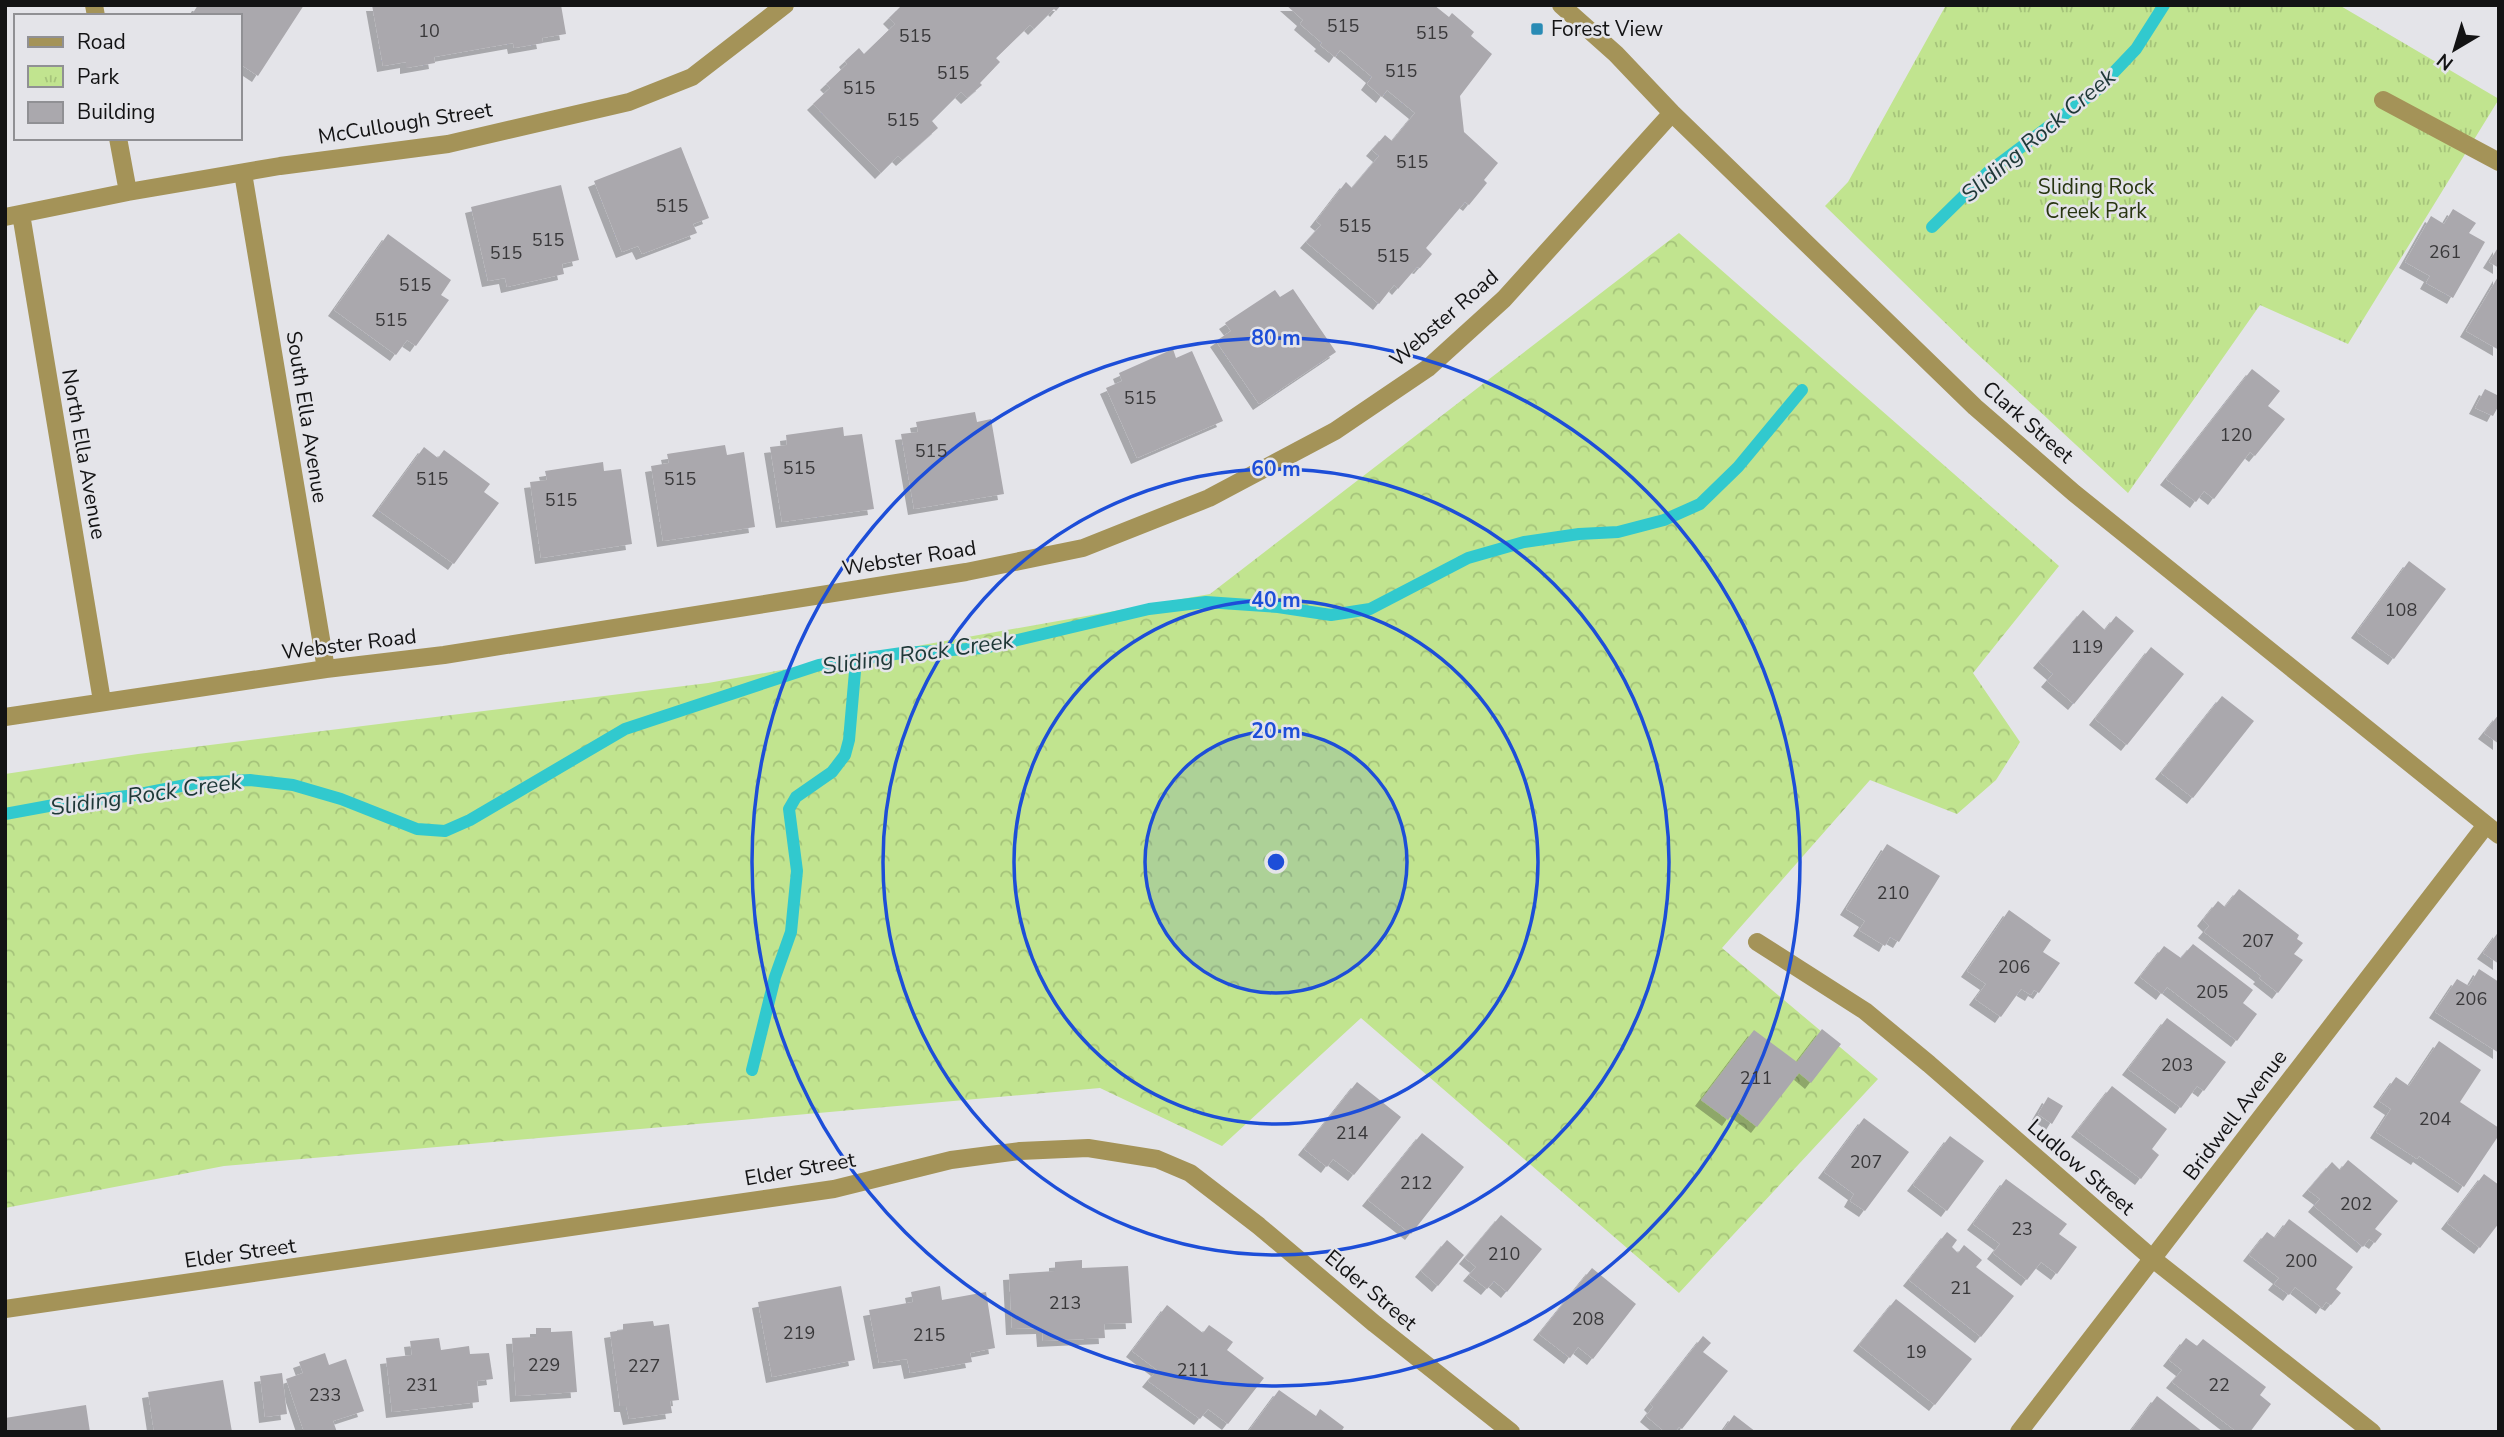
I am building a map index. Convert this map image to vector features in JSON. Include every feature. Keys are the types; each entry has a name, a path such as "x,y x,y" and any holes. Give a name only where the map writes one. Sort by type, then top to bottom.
{"street":[{"name":"McCullough Street","path":"13,215 243,173 448,144 629,102 692,77 785,5"},
{"name":"Clark Street","path":"1561,5 1616,54 1672,113 1975,407 2074,493 2492,830"},
{"path":"2383,100 2499,162"},
{"name":"Webster Road","path":"5,717 326,669 444,655 966,572 1083,548 1209,498 1335,431 1427,368 1504,299 1672,113"},
{"path":"118,140 128,192"},
{"name":"South Ella Avenue","path":"243,173 326,669"},
{"name":"North Ella Avenue","path":"13,215 102,701"},
{"name":"Bridwell Avenue","path":"2019,1432 2492,830"},
{"name":"Ludlow Street","path":"1757,942 1865,1011 2153,1259 2372,1432"},
{"name":"Elder Street","path":"5,1309 834,1189 951,1160 1020,1151 1088,1148 1157,1159 1190,1173 1511,1432"}],"green space":[{"name":"Sliding Rock Creek Park","path":"1946,5 2339,5 2499,99 2348,344 2260,305 2128,493 1971,348 1825,206 1848,182"},
{"path":"1679,233 2059,566 1973,673 2020,742 1996,780 1957,814 1870,780 1722,948 1878,1079 1679,1293 1361,1018 1222,1146 1100,1088 224,1166 5,1208 5,774 138,754 708,683 1210,594"}],"building":[{"path":"198,5 304,5 258,76 242,65 242,14 192,14"},
{"path":"372,5 561,5 566,34 542,38 543,43 514,48 513,43 434,57 435,63 406,68 406,62 383,66"},
{"path":"902,5 1061,5 1034,29 1030,25 996,58 1000,62 980,83 982,85 967,98 961,92 932,121 938,128 902,160 898,156 881,173 813,104 830,88 826,84 847,64 845,61 859,48 864,54 895,24 889,18"},
{"path":"1286,5 1434,5 1449,17 1452,13 1474,32 1471,36 1492,54 1460,96 1464,132 1498,163 1484,180 1487,183 1469,205 1465,202 1426,248 1432,254 1398,289 1394,285 1379,304 1306,242 1321,225 1316,221 1346,182 1352,188 1379,156 1372,150 1385,135 1392,141 1415,113 1387,90 1382,97 1367,84 1372,77 1340,50 1335,57 1320,45 1322,43 1300,24 1303,20"},
{"path":"681,147 709,218 693,224 697,233 642,254 638,246 622,252 594,181"},
{"path":"561,185 579,260 562,264 564,274 507,287 505,278 488,281 471,207"},
{"path":"2453,209 2476,223 2469,233 2485,242 2453,298 2426,283 2430,276 2405,262 2431,216 2444,224"},
{"path":"388,234 451,280 441,295 449,300 416,346 407,340 396,355 334,310"},
{"path":"2499,246 2499,268 2489,262"},
{"path":"2499,275 2499,350 2466,331"},
{"path":"1293,289 1336,352 1259,404 1216,341 1231,331 1225,323 1275,290 1280,297"},
{"path":"1173,349 1176,358 1192,351 1223,421 1137,458 1106,388 1122,381 1119,373"},
{"path":"2252,369 2280,391 2268,406 2285,419 2255,456 2250,452 2214,499 2204,491 2196,502 2166,479"},
{"path":"2485,389 2499,396 2499,405 2493,416 2475,408"},
{"path":"975,412 977,422 991,419 1004,494 914,509 901,434 918,432 916,422"},
{"path":"843,427 844,436 862,434 874,509 782,522 770,447 787,445 786,435"},
{"path":"725,445 727,455 744,452 755,527 663,541 651,466 669,463 667,454"},
{"path":"424,447 438,458 444,450 490,484 484,492 499,503 454,564 378,510"},
{"path":"603,462 604,471 621,469 632,544 541,558 530,482 547,480 545,471"},
{"path":"2409,561 2446,589 2394,659 2357,632"},
{"path":"2083,610 2105,630 2116,616 2134,631 2074,704 2047,681 2053,674 2039,662"},
{"path":"2151,647 2184,674 2127,745 2095,719"},
{"path":"2222,696 2254,721 2193,798 2161,773"},
{"path":"2499,714 2499,744 2484,733"},
{"path":"1887,844 1940,876 1899,942 1890,937 1885,946 1859,930 1865,921 1846,909"},
{"path":"2239,889 2299,935 2297,939 2303,943 2294,954 2303,960 2278,993 2259,978 2261,976 2204,932 2209,926 2203,920 2218,901 2225,907"},
{"path":"2009,910 2051,940 2043,952 2060,963 2039,993 2034,990 2031,995 2021,989 2001,1017 1975,999 1986,984 1967,971"},
{"path":"2499,931 2499,964 2483,953"},
{"path":"2193,944 2253,990 2243,1003 2257,1014 2237,1041 2167,987 2162,994 2140,977 2164,946 2181,958"},
{"path":"2479,969 2499,982 2499,1053 2435,1012 2457,979 2469,986"},
{"path":"2167,1018 2226,1062 2204,1091 2197,1086 2181,1108 2128,1069"},
{"path":"1822,1029 1841,1044 1811,1083 1799,1073 1757,1127 1735,1110 1728,1120 1701,1100 1754,1030 1797,1062"},
{"path":"2439,1041 2481,1070 2460,1102 2499,1128 2499,1135 2464,1187 2419,1156 2417,1159 2376,1132 2391,1109 2379,1101 2396,1077 2409,1086"},
{"path":"1357,1082 1401,1117 1354,1175 1333,1159 1327,1167 1304,1149"},
{"path":"2112,1086 2167,1129 2152,1149 2159,1155 2141,1179 2077,1131"},
{"path":"2048,1097 2063,1106 2052,1124 2038,1114"},
{"path":"1864,1118 1909,1152 1865,1211 1850,1201 1854,1194 1824,1172"},
{"path":"1422,1133 1464,1167 1411,1234 1368,1200"},
{"path":"1950,1136 1984,1161 1947,1211 1913,1185"},
{"path":"2348,1160 2398,1201 2375,1229 2382,1234 2375,1243 2369,1239 2363,1247 2314,1206 2320,1199 2308,1190 2332,1162 2340,1170"},
{"path":"2484,1174 2499,1185 2499,1223 2480,1248 2447,1223"},
{"path":"2006,1179 2067,1224 2059,1234 2077,1247 2057,1274 2041,1262 2027,1280 1993,1253 2000,1244 1973,1224"},
{"path":"1501,1215 1542,1249 1507,1292 1494,1281 1487,1289 1469,1275 1476,1267 1465,1258"},
{"path":"2289,1219 2353,1267 2336,1289 2341,1293 2331,1305 2326,1302 2322,1308 2295,1287 2289,1295 2274,1284 2279,1278 2249,1255 2267,1232 2275,1238"},
{"path":"1947,1232 1957,1240 1952,1247 1958,1253 1964,1245 1982,1260 1976,1267 2014,1296 1981,1337 1909,1280"},
{"path":"1447,1240 1464,1255 1438,1286 1421,1271"},
{"path":"1082,1260 1082,1268 1128,1266 1132,1323 1104,1324 1105,1338 1043,1341 1042,1328 1012,1329 1009,1274 1055,1271 1055,1262"},
{"path":"1592,1268 1636,1304 1593,1359 1578,1347 1570,1358 1539,1334"},
{"path":"841,1286 855,1360 772,1377 758,1302"},
{"path":"940,1286 942,1300 986,1292 995,1348 970,1353 972,1362 910,1373 907,1359 879,1363 869,1310 913,1302 911,1292"},
{"path":"1896,1299 1972,1359 1935,1405 1859,1345"},
{"path":"1167,1305 1203,1333 1209,1325 1233,1342 1227,1350 1264,1378 1228,1424 1208,1409 1200,1419 1148,1381 1157,1370 1132,1351"},
{"path":"653,1321 654,1326 669,1324 679,1400 670,1401 672,1413 629,1419 626,1406 620,1406 610,1332 623,1330 623,1324"},
{"path":"536,1328 551,1328 551,1332 572,1331 577,1392 516,1396 512,1338 536,1337"},
{"path":"1703,1336 1711,1343 1703,1352 1728,1371 1682,1429 1679,1427 1675,1432 1665,1432 1646,1416 1653,1407 1650,1404"},
{"path":"439,1338 441,1350 469,1346 470,1354 489,1353 493,1379 477,1381 479,1402 392,1412 386,1358 412,1355 410,1341"},
{"path":"2186,1338 2197,1346 2203,1339 2266,1387 2260,1395 2271,1404 2250,1432 2237,1432 2172,1382 2182,1370 2169,1360"},
{"path":"325,1353 329,1365 346,1359 364,1411 333,1421 337,1432 304,1432 286,1379 303,1373 299,1362"},
{"path":"282,1373 287,1414 265,1417 260,1376"},
{"path":"223,1380 232,1432 154,1432 148,1392"},
{"path":"1279,1390 1316,1416 1320,1409 1344,1427 1341,1432 1248,1432"},
{"path":"2157,1396 2203,1432 2130,1432"},
{"path":"86,1405 90,1432 5,1432 5,1418"},
{"path":"1734,1415 1756,1432 1722,1432"}],"waterway":[{"name":"Sliding Rock Creek","path":"1932,227 1988,172 2097,90 2136,49 2164,5"},
{"name":"Sliding Rock Creek","path":"5,814 196,783 250,780 293,785 341,799 417,829 445,831 470,820 625,729 819,665 902,653 984,648 1149,609 1206,602 1278,607 1331,615 1370,609 1468,558 1524,542 1579,534 1618,532 1664,520 1700,504 1738,467 1802,390"},
{"path":"752,1070 775,977 791,932 797,871 789,809 796,797 832,772 845,755 849,740 856,660"}],"place":[{"name":"Forest View","path":"1537,29"}]}
